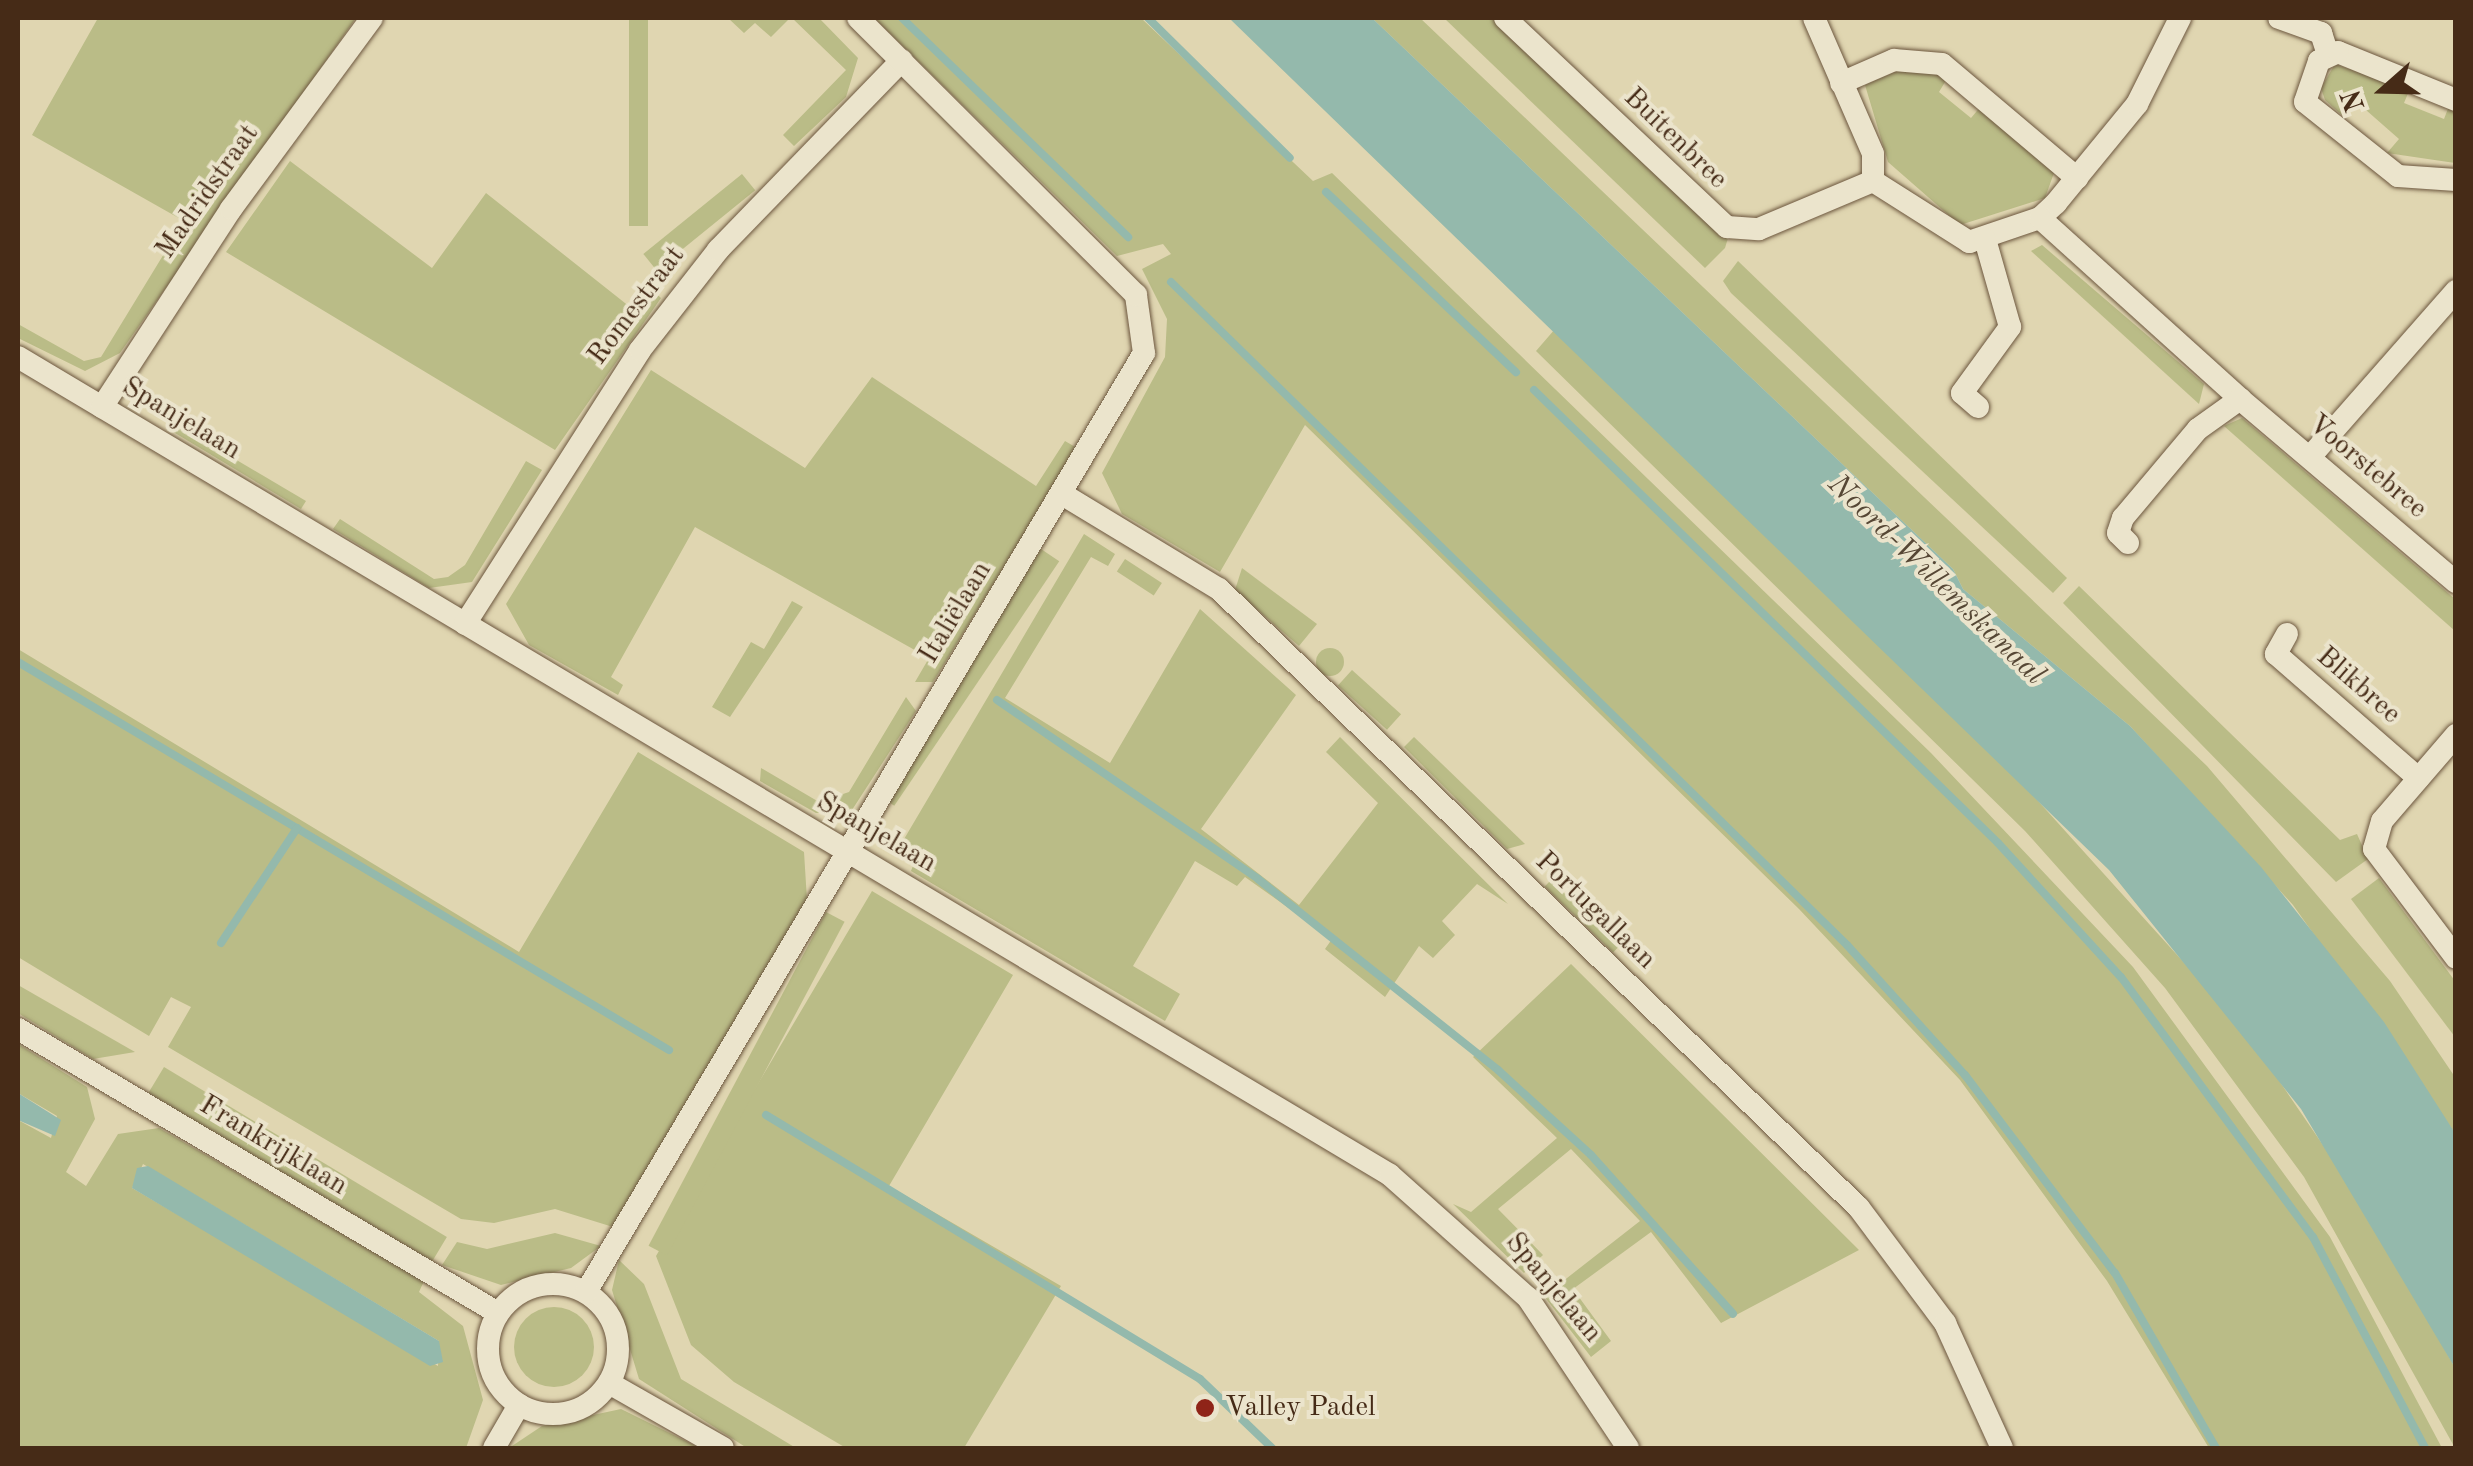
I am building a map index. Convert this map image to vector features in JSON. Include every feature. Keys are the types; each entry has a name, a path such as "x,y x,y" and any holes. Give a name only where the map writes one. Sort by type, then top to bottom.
{"street":[{"name":"Madridstraat","path":"102,407 231,209 372,18"},
{"name":"Italiëlaan","path":"586,1292 1143,359 1145,312 858,18"},
{"name":"Buitenbree","path":"1506,18 1727,227 1759,229 1872,181"},
{"path":"1814,18 1874,154 1872,181 1954,239 1985,239 2040,218 2137,104 2180,18"},
{"path":"2279,18 2320,33 2327,52 2305,102 2398,176 2456,180"},
{"path":"2327,52 2456,100"},
{"name":"Romestraat","path":"466,624 640,350 718,250 902,60"},
{"path":"1842,82 1894,60 1942,64 2077,178"},
{"name":"Voorstebree","path":"2040,218 2240,398 2456,582"},
{"path":"1978,407 1962,393 2010,327 1985,239"},
{"path":"2310,457 2456,291"},
{"name":"Spanjelaan","path":"18,356 848,852 1437,1211 1528,1298 1628,1448"},
{"path":"2128,543 2118,532 2123,518 2198,429 2240,398"},
{"name":"Portugallaan","path":"1062,494 1219,589 1859,1208 1944,1323 2002,1448"},
{"name":"Blikbree","path":"2286,634 2276,654 2418,778"},
{"path":"2456,735 2382,822 2374,849 2456,958"},
{"name":"Frankrijklaan","path":"18,1029 498,1313"},
{"path":"538,1285 586,1292 616,1332 609,1382 569,1412 519,1405 488,1353 498,1313 538,1285"},
{"path":"609,1382 722,1448"},
{"path":"494,1448 519,1405"}],"green space":[{"path":"98,18 356,18 120,353 85,371 18,338 18,324 84,361 101,357 184,221 32,135"},
{"path":"629,18 648,18 648,226 629,226"},
{"path":"728,18 790,18 771,37 755,23 744,33"},
{"path":"792,18 819,18 858,58 846,97 794,146 783,135 846,70"},
{"path":"874,18 1141,18 1313,181 1332,173 1931,753 2133,967 2330,1237 2442,1448 2209,1448 2107,1281 1960,1080 1799,909 1305,425 1220,572 1122,514 1102,473 1165,357 1167,319 1142,269 1171,254 1163,244 1117,256"},
{"path":"1372,18 1420,18 2207,766 2390,981 2455,1077 2455,1133 2293,905 2130,726 1963,589 1953,569"},
{"path":"1444,18 1495,18 1728,238 1725,248 1705,268"},
{"path":"1915,63 1948,77 1939,92 1971,118 1982,105 2055,170 2045,198 1960,225 1888,162 1865,85"},
{"path":"2335,64 2409,91 2404,103 2444,119 2449,106 2455,111 2455,163 2387,153 2399,139 2358,103 2345,118 2325,100 2321,88"},
{"path":"290,161 432,268 486,193 630,307 648,286 661,298 555,450 226,252"},
{"path":"742,174 755,190 657,270 643,254"},
{"path":"2042,245 2204,384 2199,404 2031,251"},
{"path":"1738,261 2067,578 2053,593 1731,293 1723,281"},
{"path":"1555,329 1993,751 2243,1028 2366,1208 2455,1368 2455,1448 2304,1177 2165,988 2025,831 1536,351"},
{"path":"651,370 805,468 872,377 1036,486 1065,441 1077,448 933,682 915,682 929,658 695,527 611,677 623,685 618,695 529,645 506,604"},
{"path":"2242,418 2455,599 2455,631 2224,426"},
{"path":"174,423 306,501 301,509 170,430"},
{"path":"526,461 542,470 472,582 429,588 333,529 340,519 434,579 448,577 465,565"},
{"path":"1084,534 1115,554 1108,566 1091,557 1005,698 1110,763 1200,609 1296,695 1201,829 1299,905 1378,803 1326,752 1340,737 1508,904 1477,884 1442,921 1455,935 1433,958 1419,946 1385,997 1325,949 1332,939 1245,877 1237,886 1195,861 1133,966 1180,994 1165,1021 911,871 914,863 897,851"},
{"path":"1041,549 1059,561 894,806 876,794"},
{"path":"1125,559 1162,583 1154,596 1117,572"},
{"path":"1242,568 1317,624 1299,646 1235,590"},
{"path":"2079,586 2340,840 2357,834 2368,859 2336,882 2063,603"},
{"path":"792,601 803,607 730,717 712,707 751,642 764,649"},
{"path":"1330,648 1340,652 1344,662 1340,672 1330,676 1320,672 1316,662 1320,652"},
{"path":"18,649 519,952 638,752 804,852 807,900 613,1227 555,1209 494,1223 461,1219 168,1047 191,1007 171,997 149,1036 18,957"},
{"path":"1352,670 1401,714 1387,730 1338,686"},
{"path":"906,697 916,711 852,810 816,813 760,781 761,768 819,802 849,792"},
{"path":"1414,737 1525,844 1507,849 1404,747"},
{"path":"2379,878 2455,981 2455,1037 2351,899"},
{"path":"1551,880 1619,946 1613,952 1545,886"},
{"path":"872,891 1013,975 889,1186 1061,1286 964,1448 846,1448 734,1382 691,1345 656,1256"},
{"path":"826,912 845,922 667,1256 649,1246"},
{"path":"1571,964 1859,1250 1721,1323 1651,1232 1573,1289 1611,1341 1591,1357 1544,1296 1640,1221 1571,1149 1498,1209 1543,1255 1524,1273 1453,1204 1471,1212 1557,1138 1473,1057"},
{"path":"18,985 135,1052 93,1059 18,1013"},
{"path":"18,1044 87,1087 95,1119 66,1172 86,1186 118,1134 159,1128 424,1281 419,1292 463,1326 483,1400 466,1448 18,1448 18,1120 51,1138 57,1116 18,1093","holes":["143,1164 439,1341 438,1366 132,1188"]},
{"path":"164,1067 447,1237 425,1274 142,1104"},
{"path":"555,1233 601,1246 571,1268 501,1285 442,1265 457,1242 487,1249"},
{"path":"619,1260 644,1284 681,1379 796,1448 747,1448 639,1379 612,1290"},
{"path":"546,1307 562,1307 583,1318 594,1347 583,1376 562,1387 546,1387 532,1381 520,1369 514,1355 514,1339 520,1325 532,1313"},
{"path":"621,1409 700,1448 509,1448 542,1426"}],"water":[{"name":"Noord-Willemskanaal","path":"1229,18 1372,18 1953,569 1963,589 2130,726 2261,867 2384,1022 2455,1133 2455,1368 2301,1109 2109,870"},
{"path":"18,1093 61,1120 55,1136 18,1120"},
{"path":"148,1166 439,1341 443,1362 430,1366 132,1188 137,1168"}],"waterway":[{"path":"902,18 1128,237"},
{"path":"1148,18 1290,158"},
{"path":"1326,192 1516,372"},
{"path":"1171,282 1847,945 1965,1075 2115,1273 2216,1448"},
{"path":"1534,390 1998,843 2121,977 2313,1237 2425,1448"},
{"path":"18,662 669,1050"},
{"path":"997,700 1258,879 1498,1070 1591,1155 1733,1314"},
{"path":"221,943 297,828"},
{"path":"766,1115 1200,1379 1272,1448"}],"place":[{"name":"Valley Padel","path":"1205,1408"}]}
